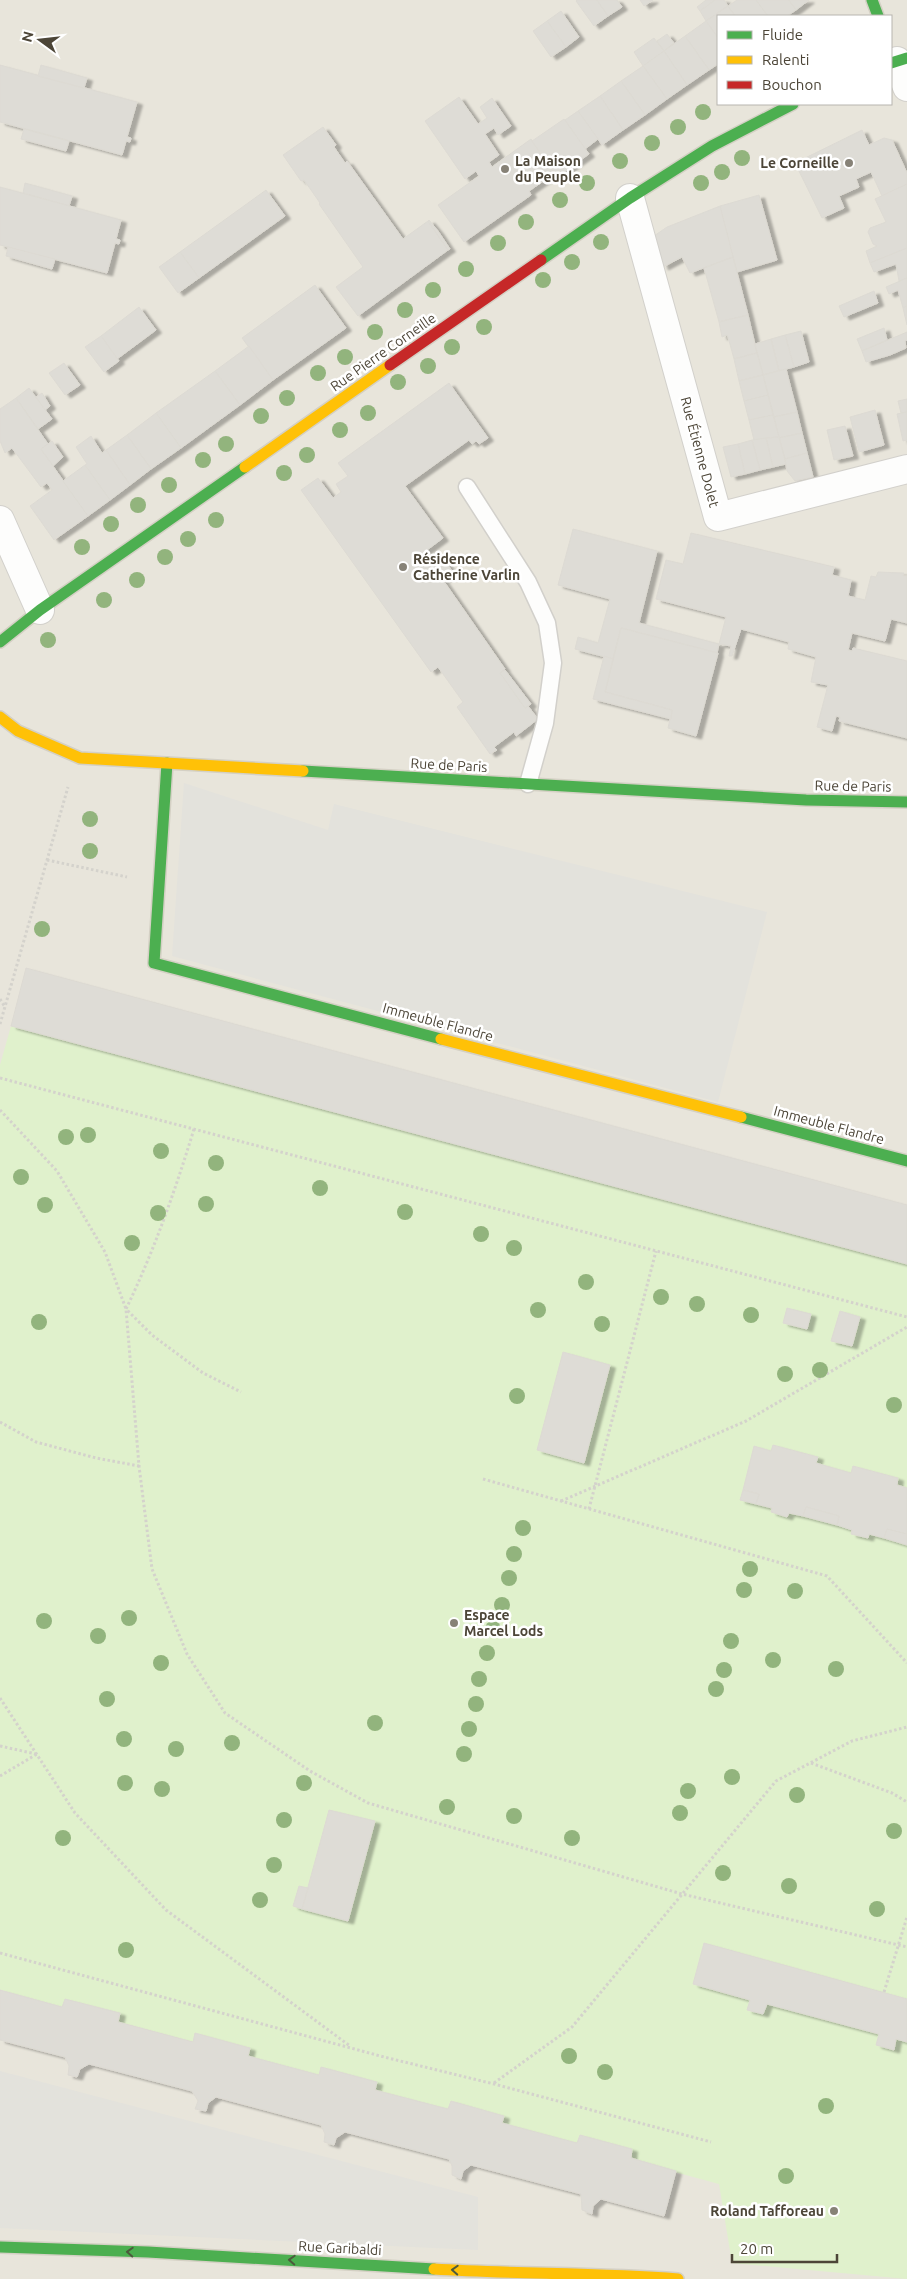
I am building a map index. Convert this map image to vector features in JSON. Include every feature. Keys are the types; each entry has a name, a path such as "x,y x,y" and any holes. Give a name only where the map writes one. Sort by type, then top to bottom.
{"street":[{"path":"872,0 878,15"},
{"path":"897,59 907,87"},
{"name":"Rue Pierre Corneille","path":"0,642 40,610 630,198 712,146 791,105"},
{"name":"Rue Étienne Dolet","path":"630,198 718,517 907,469"},
{"path":"0,520 40,610"},
{"name":"Rue de Paris","path":"0,717 18,731 80,758 806,800 907,802"},
{"name":"Immeuble Flandre","path":"167,763 154,963 907,1161"},
{"name":"Rue Garibaldi","path":"0,2247 148,2252 523,2274 626,2275 678,2279"}],"lane":[{"path":"467,487 528,582 547,623 553,664 545,723 528,784"}],"path":[{"path":"0,1024 72,774 80,758"},
{"path":"47,860 152,883 159,881"},
{"path":"0,999 5,1007"},
{"path":"0,1078 907,1317"},
{"path":"0,1110 57,1171 105,1252 126,1309 139,1466 152,1569 187,1654 225,1712 310,1771 368,1803 682,1894 907,1947"},
{"path":"126,1309 150,1259 174,1195 194,1129"},
{"path":"589,1509 656,1251"},
{"path":"126,1309 152,1335 203,1373 242,1392"},
{"path":"560,1501 746,1421 907,1327"},
{"path":"0,1422 36,1442 96,1458 139,1466"},
{"path":"483,1479 827,1576 907,1663"},
{"path":"0,1698 75,1813 166,1910 353,2048"},
{"path":"494,2084 572,2027 776,1780 852,1741 907,1726"},
{"path":"0,1746 37,1754"},
{"path":"0,1776 37,1754"},
{"path":"811,1763 892,1793 907,1802"},
{"path":"884,1992 907,1917"},
{"path":"0,1953 711,2142"}],"shaded area":[{"path":"0,0 907,0 907,2279 0,2279"},
{"path":"184,783 328,830 334,804 767,912 718,1102 172,956"},
{"path":"0,2071 478,2197 478,2250 0,2228"}],"green space":[{"name":"Espace Marcel Lods","path":"11,1026 907,1264 907,2279 732,2263 719,2184 0,1990 0,1065"}],"building":[{"path":"577,0 597,0 608,16 594,26"},
{"path":"597,0 617,0 622,7 608,16"},
{"path":"640,0 653,0 644,6"},
{"path":"706,0 715,0 700,11 697,7"},
{"path":"715,0 724,0 728,6 706,21 700,11"},
{"path":"737,0 756,0 767,15 734,15 728,6"},
{"path":"756,0 789,0 796,10 788,15 767,15"},
{"path":"789,0 809,0 796,10"},
{"path":"728,6 734,15 717,15 717,37 706,21"},
{"path":"561,11 579,37 566,47 547,21"},
{"path":"547,21 566,47 551,57 533,31"},
{"path":"706,21 717,37 717,65 709,70 685,36"},
{"path":"667,34 674,43 664,51 657,41"},
{"path":"685,36 709,70 687,85 664,51"},
{"path":"654,38 664,51 643,66 634,52"},
{"path":"664,51 687,85 667,99 643,66"},
{"path":"0,65 137,102 127,137 131,138 130,142 126,141 122,155 0,122"},
{"path":"41,65 87,78 84,88 38,76"},
{"path":"643,66 667,99 645,115 621,81"},
{"path":"621,81 645,115 623,130 600,96"},
{"path":"600,96 623,130 602,145 578,111"},
{"name":"La Maison du Peuple","path":"459,97 478,124 487,118 480,107 492,98 511,126 498,135 494,128 485,134 499,155 489,162 492,167 531,139 555,173 529,191 531,195 464,242 438,205 479,176 476,171 465,179 425,121"},
{"path":"578,111 598,139 585,149 565,120"},
{"path":"564,119 589,154 557,177 532,141"},
{"path":"323,127 336,145 334,147 345,163 347,161 403,239 428,221 448,250 358,316 336,287 363,267 304,180 301,181 283,155"},
{"path":"24,129 69,141 66,151 21,139"},
{"path":"862,130 869,145 884,138 892,140 907,173 907,184 882,196 871,172 856,179 859,187 839,196 844,208 822,218 795,163"},
{"path":"25,183 72,196 69,206 23,193"},
{"path":"907,184 907,248 870,263 866,251 877,246 873,244 868,232 870,228 886,222 875,199"},
{"path":"0,187 121,220 116,239 120,240 119,244 115,243 107,273 0,245"},
{"path":"266,190 285,216 199,278 180,252"},
{"path":"759,195 777,260 737,272 720,206"},
{"path":"720,206 733,257 690,273 682,257 663,267 654,236 667,227"},
{"path":"429,220 438,231 450,249 448,250"},
{"path":"8,247 55,259 52,269 6,256"},
{"path":"907,248 907,278 899,281 896,264 874,272 870,263"},
{"path":"180,252 199,278 178,293 159,267"},
{"path":"733,257 748,315 719,322 704,268"},
{"path":"907,278 907,306 903,308 898,290 889,294 886,287"},
{"path":"315,285 346,328 273,380 242,338"},
{"path":"874,291 878,303 844,317 839,306"},
{"path":"907,306 907,325 903,308"},
{"path":"139,307 156,330 117,359 101,336"},
{"path":"748,315 757,353 734,359 727,335 722,337 719,322"},
{"path":"884,328 887,340 862,351 857,339"},
{"path":"801,331 809,362 794,367 785,335"},
{"path":"907,332 906,348 866,362 862,351"},
{"path":"785,335 794,367 779,371 771,339"},
{"path":"101,336 119,361 104,372 85,347"},
{"path":"771,339 779,371 763,375 755,344"},
{"path":"249,346 273,380 240,405 215,371"},
{"path":"757,353 763,375 739,381 734,359"},
{"path":"64,363 80,385 65,395 49,373"},
{"path":"786,369 797,412 774,417 763,375"},
{"path":"215,371 240,405 181,448 156,413"},
{"path":"763,375 768,395 744,401 739,381"},
{"name":"Résidence Catherine Varlin","path":"449,383 488,438 479,444 476,441 472,444 469,440 405,486 443,538 423,553 431,562 440,555 453,572 443,580 505,669 500,673 525,708 528,706 538,719 516,736 514,732 494,747 497,750 490,754 457,707 463,702 438,667 431,672 301,490 318,478 333,498 341,492 336,484 348,476 338,463"},
{"path":"29,388 52,419 38,429 16,398"},
{"path":"42,393 50,406 45,410 36,397"},
{"path":"768,395 773,415 749,420 744,401"},
{"path":"16,398 48,444 41,449 88,516 54,540 30,506 52,490 47,483 41,487 12,448 5,453 0,441 0,409"},
{"path":"907,399 907,412 901,413 898,401"},
{"path":"875,410 884,445 859,452 850,417"},
{"path":"797,412 802,433 779,438 774,417"},
{"path":"907,412 907,440 903,441 897,414"},
{"path":"156,413 181,448 151,469 127,435"},
{"path":"773,415 779,437 754,440 749,420"},
{"path":"845,426 853,456 834,460 827,430"},
{"path":"802,433 807,453 785,459 779,438"},
{"path":"127,435 151,469 130,485 106,450"},
{"path":"91,436 102,453 106,450 130,485 110,500 85,465 87,464 76,447"},
{"path":"779,437 786,464 773,467 766,438"},
{"path":"766,438 773,467 760,470 752,440"},
{"path":"752,440 760,470 745,474 738,444"},
{"path":"52,441 63,457 53,466 41,449"},
{"path":"738,444 745,474 731,477 723,447"},
{"path":"807,453 813,477 795,481 787,471 785,459"},
{"path":"85,465 110,500 88,516 63,481"},
{"path":"573,529 657,551 639,623 719,644 717,653 621,628 613,659 575,649 578,637 598,643 610,599 558,585"},
{"path":"691,533 834,567 832,575 851,580 848,596 865,600 871,576 876,577 878,572 904,573 903,576 907,576 907,623 891,619 885,641 852,633 848,650 852,651 853,648 907,661 907,738 839,721 840,717 836,716 832,731 817,727 828,685 811,682 816,657 788,649 789,642 741,629 732,656 729,656 731,646 719,644 726,617 656,599 666,560 683,564"},
{"path":"621,628 718,653 696,736 668,728 672,710 605,692"},
{"path":"604,656 613,659 605,692 672,710 671,719 593,699"},
{"path":"505,670 531,704 525,708 500,673"},
{"path":"26,968 907,1205 907,1264 11,1026"},
{"path":"787,1308 811,1314 807,1329 783,1323"},
{"path":"840,1311 860,1317 852,1346 831,1341"},
{"path":"563,1352 610,1365 584,1463 537,1450"},
{"path":"773,1445 818,1457 816,1463 851,1473 853,1466 898,1478 897,1485 907,1488 907,1534 887,1529 884,1538 869,1534 868,1538 851,1534 852,1530 837,1525 839,1516 806,1507 803,1516 789,1513 787,1517 771,1512 772,1508 756,1504 759,1494 743,1490 754,1446 771,1451"},
{"path":"743,1490 759,1494 756,1504 740,1500"},
{"path":"806,1507 839,1516 837,1525 803,1516"},
{"path":"887,1529 907,1534 907,1545 884,1538"},
{"path":"329,1810 375,1821 348,1921 302,1909"},
{"path":"299,1886 308,1888 302,1909 293,1906"},
{"path":"704,1943 907,1999 907,2042 896,2039 894,2050 876,2045 879,2034 767,2004 763,2014 747,2010 750,2000 693,1984"},
{"path":"0,1990 62,2007 65,1999 120,2013 118,2022 193,2042 195,2033 250,2048 248,2056 319,2075 321,2067 377,2082 375,2090 448,2109 451,2101 504,2116 502,2123 577,2143 580,2135 632,2149 631,2158 676,2171 664,2216 601,2199 593,2206 592,2214 582,2210 581,2194 471,2165 463,2171 461,2179 452,2175 452,2166 449,2159 345,2132 336,2138 334,2145 324,2142 325,2134 321,2125 216,2097 208,2103 206,2111 195,2109 198,2101 192,2091 89,2064 80,2069 77,2077 68,2075 69,2066 65,2057 0,2040"}],"traffic: fast":[{"path":"872,0 878,15"},
{"path":"892,63 907,58"},
{"path":"541,260 630,198 712,146 791,105"},
{"path":"0,642 40,610 245,467"},
{"path":"167,763 154,963 441,1039"},
{"path":"303,771 806,800 907,802"},
{"path":"741,1117 907,1161"},
{"path":"0,2247 148,2252 434,2269"}],"traffic: slow":[{"path":"245,467 390,365"},
{"path":"0,717 18,731 80,758 303,771"},
{"path":"441,1039 741,1117"},
{"path":"434,2269 678,2279"}],"traffic: jam":[{"path":"390,365 541,260"}],"place":[{"name":"Le Corneille","path":"849,163"},
{"name":"La Maison du Peuple","path":"505,169"},
{"name":"Résidence Catherine Varlin","path":"403,567"},
{"name":"Espace Marcel Lods","path":"454,1623"},
{"name":"Roland Tafforeau","path":"834,2211"}]}
